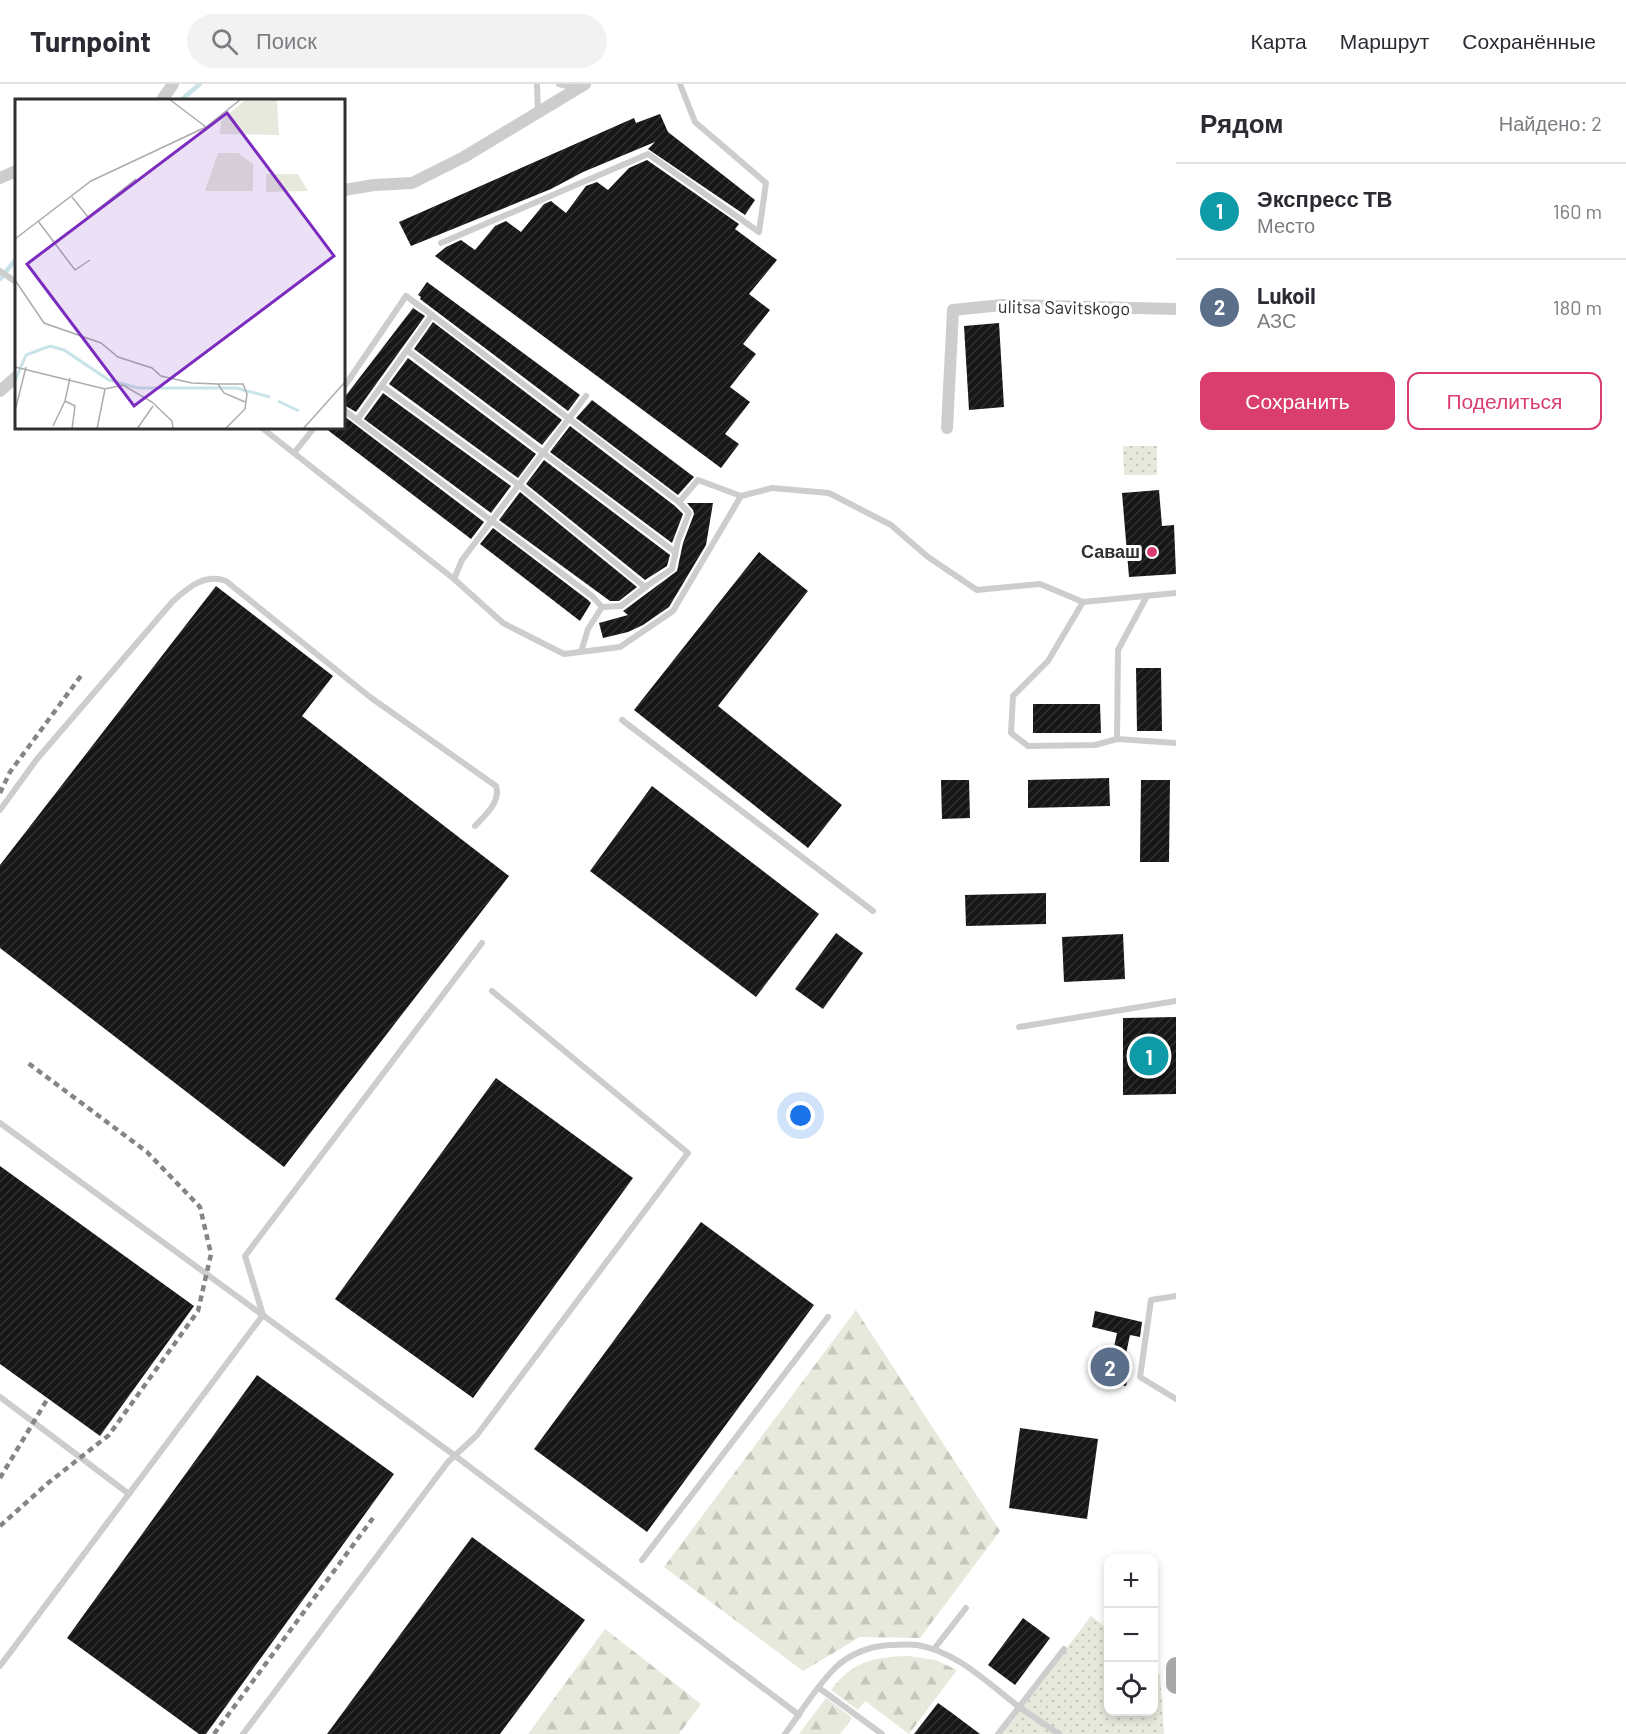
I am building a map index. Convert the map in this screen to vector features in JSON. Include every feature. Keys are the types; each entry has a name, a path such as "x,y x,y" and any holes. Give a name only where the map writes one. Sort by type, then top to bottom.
{"main road":[{"path":"1176,1667 1176,1684"}],"street":[{"path":"163,99 173,84"},
{"path":"345,190 374,185 412,183 464,157 582,86"},
{"path":"0,178 15,171"},
{"name":"ulitsa Savitskogo","path":"947,429 953,310 1002,305 1176,309"},
{"path":"0,391 15,378"}],"lane":[{"path":"537,84 538,114"},
{"path":"559,84 582,86"},
{"path":"441,243 648,154 759,232 766,183 694,122 680,84"},
{"path":"0,271 15,281"},
{"path":"345,386 406,296 679,502 688,513 672,569 621,606 602,607"},
{"path":"357,420 432,315"},
{"path":"408,351 675,552"},
{"path":"382,386 519,485 645,588 650,584"},
{"path":"454,579 462,560 586,396"},
{"path":"345,411 592,596 602,607"},
{"path":"263,429 454,579 503,623 564,654 620,647 673,610 741,496"},
{"path":"294,453 313,429"},
{"path":"679,502 698,480 741,496 772,488 829,493 891,525 928,557 977,590 1040,584 1083,602 1176,594"},
{"path":"0,810 37,759 173,601 190,587 207,579 218,578 226,581 370,697 496,786 498,793 496,801 475,826"},
{"path":"1117,739 1118,650 1148,596"},
{"path":"1083,602 1048,661 1013,696 1011,733 1028,746 1095,745 1117,739 1176,743"},
{"path":"581,652 588,629 602,607"},
{"path":"622,720 873,911"},
{"path":"263,1315 245,1256 482,943"},
{"path":"243,1734 454,1455 477,1435 688,1153 492,991"},
{"path":"1019,1027 1176,1001"},
{"path":"0,1123 454,1455 799,1715"},
{"path":"1176,1296 1151,1300 1140,1377 1176,1399"},
{"path":"0,1665 263,1315"},
{"path":"642,1560 828,1317"},
{"path":"0,1397 129,1494"},
{"path":"934,1649 966,1608"},
{"path":"785,1734 835,1668 850,1656 881,1645 916,1645 934,1649 966,1667 1059,1734"},
{"path":"998,1734 1064,1649"},
{"path":"819,1688 882,1734"},
{"path":"247,1728 255,1734"}],"green space":[{"path":"1123,446 1157,446 1157,475 1124,475"},
{"path":"856,1310 1000,1531 920,1638 860,1637 803,1671 664,1567"},
{"path":"1091,1616 1104,1626 1104,1716 1158,1716 1158,1674 1160,1674 1164,1734 1001,1734"},
{"path":"605,1629 701,1704 679,1734 528,1734"},
{"path":"908,1656 936,1660 957,1670 909,1734 865,1701 858,1710 831,1690 839,1680 865,1663"},
{"path":"826,1698 852,1718 840,1734 799,1734"}],"building":[{"path":"660,114 668,132 755,200 745,215 648,149 655,142 583,172 551,189 411,246 399,222 634,118 636,123"},
{"path":"647,160 739,224 735,229 777,260 749,294 770,310 743,344 756,354 730,387 750,402 725,434 739,444 721,468 435,256 446,247 461,240 475,250 495,226 506,221 521,232 544,204 551,201 566,213 586,186 597,182 608,190 629,168"},
{"path":"427,282 580,395 568,411 420,299 418,295"},
{"path":"413,308 425,316 356,412 345,406 345,397"},
{"path":"433,322 562,420 542,445 414,349"},
{"path":"999,323 1004,407 969,410 964,326"},
{"path":"408,358 536,454 518,478 389,384"},
{"path":"383,393 511,486 491,513 364,419"},
{"path":"592,400 694,477 678,495 576,418"},
{"path":"345,417 484,522 471,539 326,429 345,429"},
{"path":"570,426 683,514 672,543 550,452"},
{"path":"544,460 670,555 667,566 645,580 526,484"},
{"path":"1159,490 1162,526 1174,525 1176,574 1129,577 1122,493"},
{"path":"520,492 637,587 619,601 610,601 499,520"},
{"path":"687,503 713,503 706,545 669,607 643,625 628,632 603,638 599,623 628,615 623,611 677,571 683,543 694,514"},
{"path":"493,528 591,603 580,621 480,544"},
{"path":"759,552 808,591 718,706 842,805 808,848 634,710"},
{"path":"216,586 333,676 302,716 509,876 284,1167 0,948 0,865"},
{"path":"1136,668 1161,668 1162,731 1137,731"},
{"path":"1033,704 1100,704 1101,733 1033,733"},
{"path":"1109,778 1110,806 1028,808 1028,780"},
{"path":"941,780 969,780 970,818 942,819"},
{"path":"1141,780 1170,780 1169,862 1140,862"},
{"path":"652,786 819,914 756,997 590,871"},
{"path":"1046,893 1046,924 966,926 965,895"},
{"path":"836,933 863,953 823,1009 795,989"},
{"path":"1123,934 1125,979 1064,982 1062,937"},
{"path":"1176,1017 1176,1094 1123,1095 1123,1018"},
{"path":"496,1078 633,1178 473,1398 335,1299"},
{"path":"0,1166 194,1306 100,1436 0,1364"},
{"path":"701,1222 814,1305 647,1532 534,1449"},
{"path":"1095,1311 1142,1322 1140,1337 1130,1335 1124,1363 1131,1365 1126,1386 1100,1381 1104,1359 1111,1361 1117,1333 1092,1327"},
{"path":"257,1375 394,1474 206,1734 199,1734 67,1638"},
{"path":"1020,1428 1098,1439 1087,1519 1009,1508"},
{"path":"472,1537 585,1620 500,1734 327,1734"},
{"path":"1023,1618 1050,1638 1015,1685 988,1665"},
{"path":"938,1703 952,1713 980,1734 914,1734"}],"waterway":[{"path":"182,99 200,84"},
{"path":"0,279 15,260"}],"railway":[{"path":"0,793 10,772 83,673"},
{"path":"0,1526 48,1483 109,1435 198,1311 211,1254 200,1207 147,1152 28,1063"},
{"path":"0,1478 48,1398"},
{"path":"214,1734 373,1518"}],"place":[{"name":"Саваш","path":"1152,552"},
{"name":"Экспресс ТВ","path":"1149,1056"},
{"name":"Lukoil","path":"1110,1367"}]}
